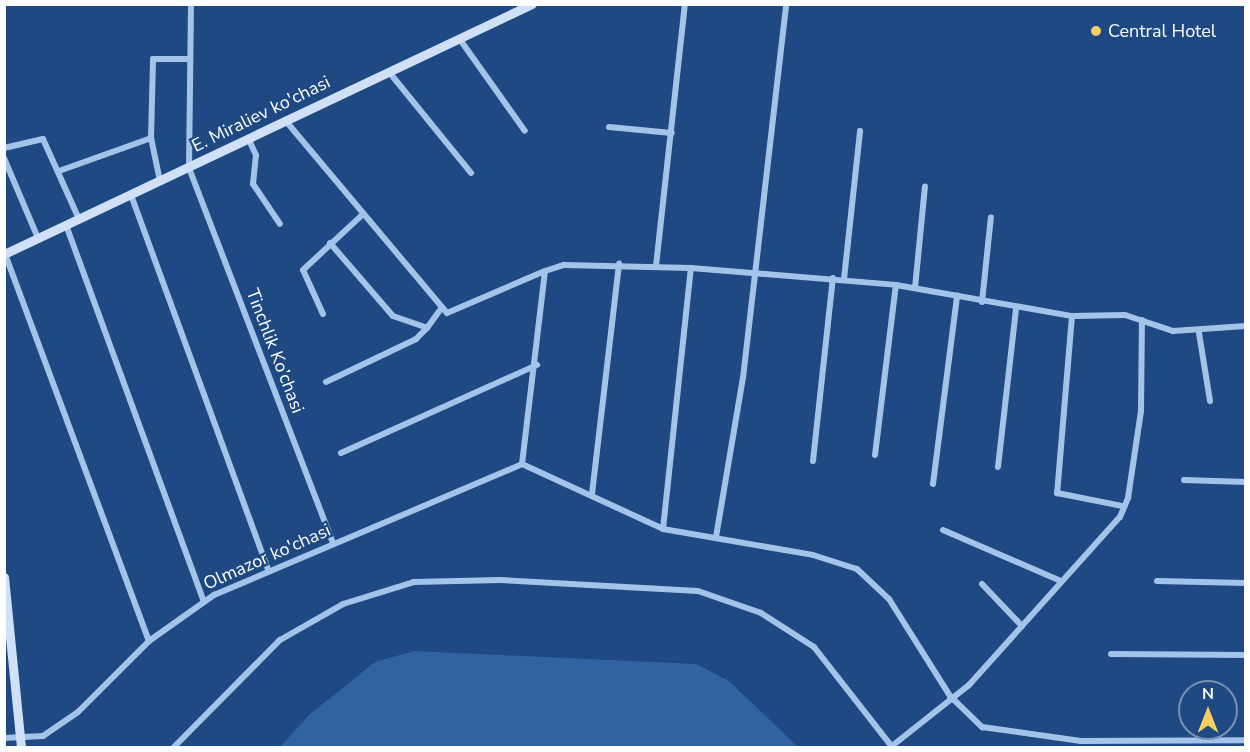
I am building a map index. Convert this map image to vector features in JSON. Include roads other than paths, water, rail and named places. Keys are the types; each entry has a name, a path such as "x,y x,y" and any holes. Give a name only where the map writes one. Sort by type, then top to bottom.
{"street":[{"path":"189,168 191,4"},
{"name":"E. Miraliev ko'chasi","path":"5,254 189,168 284,118 461,41 532,4"},
{"path":"656,266 685,4"},
{"path":"716,537 743,378 753,272 786,4"},
{"path":"461,41 525,131"},
{"path":"160,181 151,138 153,59 190,59"},
{"path":"389,72 471,172"},
{"path":"284,118 441,309 453,313 545,271 564,265 619,264 833,278 896,285 1016,309 1072,316 1125,315 1173,332 1199,333 1245,326"},
{"path":"609,127 672,133"},
{"path":"844,279 860,131"},
{"path":"59,171 151,138"},
{"path":"248,138 256,155 253,184 280,224"},
{"path":"4,148 43,139 79,219"},
{"path":"4,158 38,238"},
{"name":"Tinchlik Ko’chasi","path":"189,168 333,544"},
{"path":"915,288 925,186"},
{"path":"131,195 269,572"},
{"path":"323,314 303,270 363,214"},
{"path":"982,302 991,217"},
{"path":"66,225 204,602"},
{"path":"330,243 393,316 427,328"},
{"path":"5,254 149,641"},
{"path":"592,494 619,264"},
{"path":"663,529 692,268"},
{"path":"545,271 537,365 522,464 592,494 663,529 813,555 856,569 889,599 950,696 982,727 1059,738 1245,740"},
{"path":"813,461 833,278"},
{"path":"875,454 896,285"},
{"path":"933,484 957,296"},
{"path":"326,382 416,339 441,309"},
{"path":"998,467 1016,309"},
{"path":"1072,316 1057,493 1122,506"},
{"path":"173,747 280,640 343,604 414,582 500,580 698,591 761,613 814,647 892,747 950,696 969,685 1120,517 1122,506 1128,498 1141,411 1142,320"},
{"path":"1199,333 1210,401"},
{"path":"341,453 537,365"},
{"name":"Olmazor ko'chasi","path":"22,744 43,736 78,712 149,641 204,602 333,544 522,464"},
{"path":"1184,480 1245,482"},
{"path":"943,530 1061,581"},
{"path":"4,578 22,744 4,738"},
{"path":"1156,581 1245,583"},
{"path":"982,584 1022,626"},
{"path":"1111,654 1245,654"}],"place":[{"name":"Central Hotel","path":"1096,31"}]}
